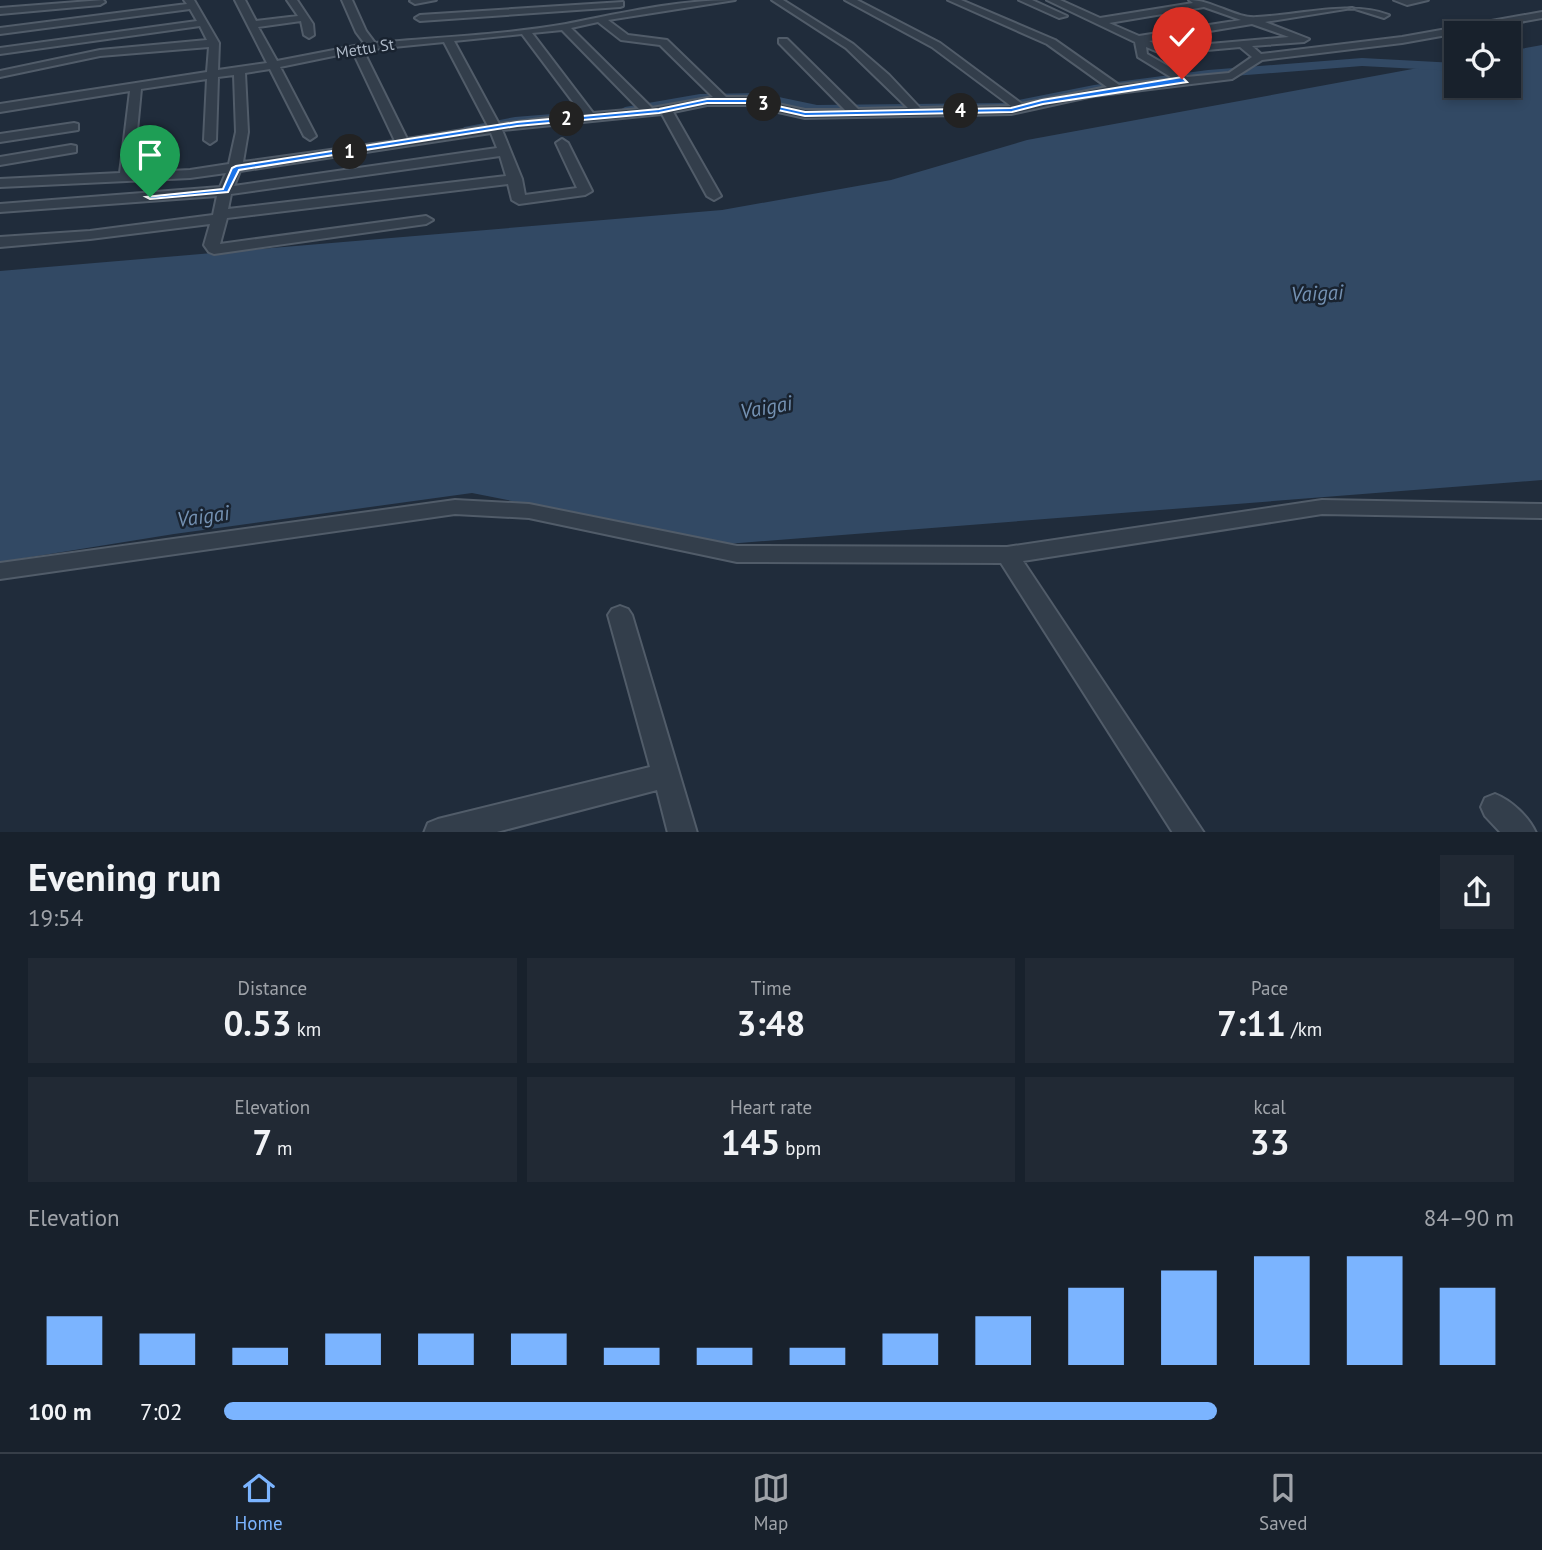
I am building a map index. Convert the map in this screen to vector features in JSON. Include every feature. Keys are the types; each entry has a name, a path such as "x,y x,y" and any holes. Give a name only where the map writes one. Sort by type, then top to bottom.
{"street":[{"path":"240,0 310,136"},
{"path":"292,0 308,24 309,35"},
{"path":"347,0 361,32 372,46"},
{"path":"428,39 415,1 431,0"},
{"name":"Mettu St","path":"0,108 274,65 356,48 564,27 601,20 621,6 730,0"},
{"path":"777,0 826,29 856,52 915,109"},
{"path":"850,0 878,17 922,36 976,71 1017,105"},
{"path":"953,0 1051,42 1115,88"},
{"path":"1024,0 1092,30"},
{"path":"1052,0 1140,38 1163,51 1304,39"},
{"path":"1399,0 1423,0"},
{"path":"0,11 101,1 98,19 100,57"},
{"path":"1101,21 1199,2 1304,39 1327,50"},
{"path":"0,31 98,19 191,3 214,43 210,139"},
{"path":"1140,38 1253,23 1353,5 1384,15"},
{"path":"420,18 621,6"},
{"path":"0,183 237,166 496,126 589,115 666,110 720,99 746,101 805,114 1017,105 1181,78 1232,76 1259,57 1402,40 1542,15"},
{"path":"251,25 303,18"},
{"path":"601,20 625,38 663,42 720,99"},
{"path":"0,51 203,23"},
{"path":"564,27 646,110"},
{"path":"525,31 589,115"},
{"path":"447,38 496,126 515,179 519,201 585,191 562,143"},
{"path":"1140,38 1142,55 1181,78"},
{"path":"783,41 852,110"},
{"path":"0,74 100,57 214,43"},
{"path":"1242,44 1259,57"},
{"path":"356,48 402,142"},
{"path":"239,70 243,140 237,166 226,191 212,245 214,249 426,220"},
{"path":"126,175 136,87"},
{"path":"666,110 714,195"},
{"path":"0,138 74,127"},
{"path":"0,161 71,149"},
{"path":"0,208 226,191 505,151"},
{"path":"0,242 90,235 515,179"},
{"path":"0,571 455,507 529,511 737,554 1007,555 1322,507 1542,511"},
{"path":"1007,555 1190,832"},
{"path":"620,615 684,832"},
{"path":"438,832 668,775"},
{"path":"1495,807 1522,832"}],"water":[{"name":"Vaigai","path":"1542,45 1542,480 727,544 472,493 174,534 0,562 0,271 722,210 891,180 1027,140 1444,63 1444,98 1521,98 1521,49"}],"waterway":[{"path":"625,111 700,98 760,97 817,109 1003,107 1094,89 1208,74 1362,62 1444,66"},
{"path":"469,130 515,121 577,116"}],"route":[{"path":"150,197 226,191 236,168 442,138 517,124 659,111 707,101 746,101 805,114 1012,110 1042,102 1184,80 1182,79"}]}
